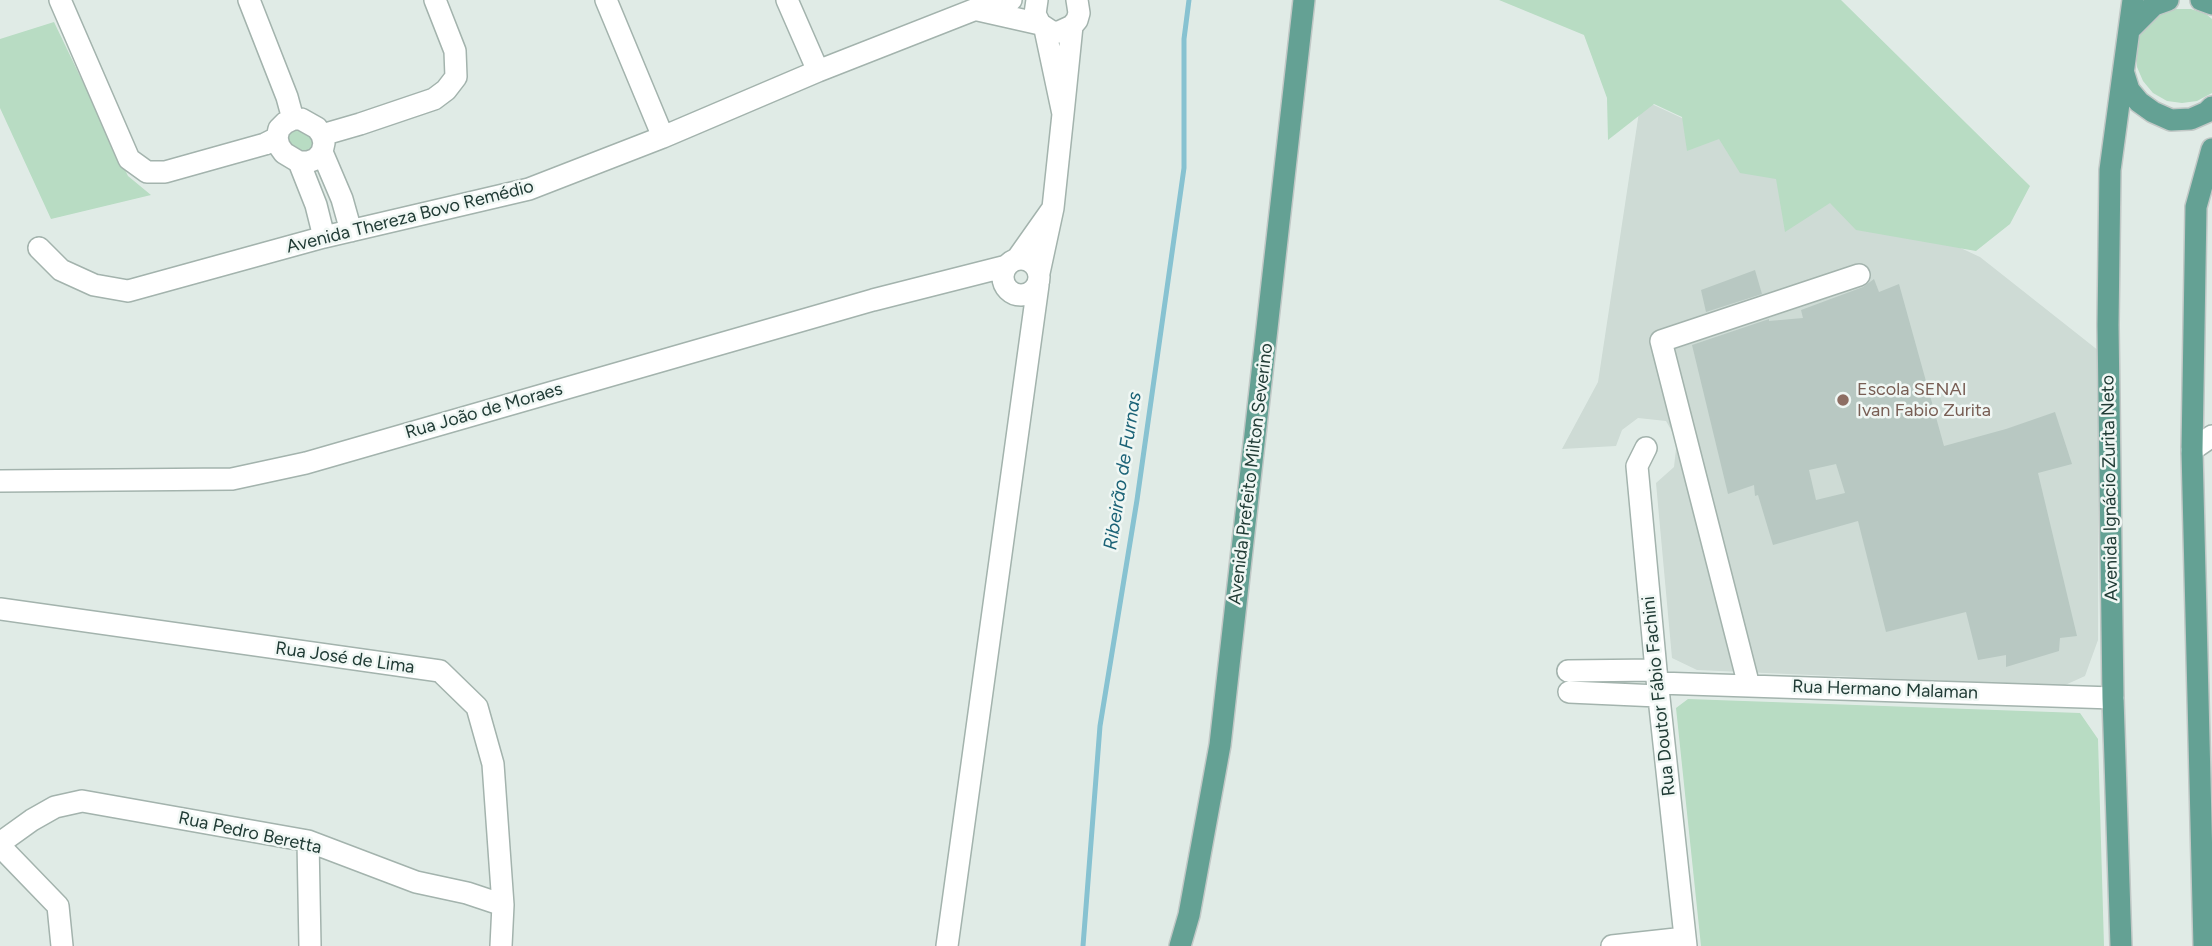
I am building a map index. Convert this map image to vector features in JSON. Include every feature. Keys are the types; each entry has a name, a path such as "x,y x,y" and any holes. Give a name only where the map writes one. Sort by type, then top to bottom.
{"main road":[{"name":"Avenida Prefeito Milton Severino","path":"1180,946 1189,915 1220,745 1304,0"},
{"name":"Avenida Ignácio Zurita Neto","path":"2120,946 2113,698 2108,325 2110,170 2133,0"},
{"path":"2129,30 2154,5 2168,0"},
{"path":"2201,0 2212,4"},
{"path":"2124,74 2129,90 2139,102 2153,113 2171,120 2191,119 2212,107"},
{"path":"2204,946 2192,450 2196,207 2212,149"}],"street":[{"path":"60,0 130,159 147,172 165,172 265,144 277,138"},
{"path":"249,0 293,119"},
{"path":"351,231 342,199 322,143 317,128 301,119 293,119 285,122 279,129 277,138 284,153 299,162 308,162 316,159 322,143 360,124 434,99 446,90 456,77 455,51 435,0"},
{"path":"606,0 663,137"},
{"path":"787,0 818,71"},
{"name":"Avenida Thereza Bovo Remédio","path":"39,248 61,270 94,285 128,291 324,237 529,189 663,137 975,5 1011,0"},
{"path":"1037,0 1035,14 1042,26 1063,114"},
{"path":"947,946 1039,279 1053,208 1072,26 1079,13 1077,0"},
{"path":"975,5 1059,32 1072,26"},
{"path":"299,162 316,205 324,237"},
{"path":"1030,351 1003,276 1053,208"},
{"path":"1009,290 1023,295 1029,294 1039,279 1037,268 1028,260 1012,262"},
{"name":"Rua João de Moraes","path":"0,481 232,480 306,463 1012,262"},
{"path":"1749,686 1661,341 1860,275"},
{"name":"Rua João de Moraes","path":"958,278 1009,290"},
{"path":"2192,450 2212,436"},
{"name":"Rua Doutor Fábio Fachini","path":"1646,448 1637,466 1657,683 1686,942"},
{"name":"Rua José de Lima","path":"0,609 440,671 477,707 493,764 503,905 501,946"},
{"name":"Rua Hermano Malaman","path":"1569,682 2113,698"},
{"name":"Rua Pedro Beretta","path":"0,845 32,820 55,807 82,801 308,841 416,882 467,893 503,905"},
{"path":"308,841 310,946"},
{"path":"0,845 58,906 62,946"},
{"path":"1612,946 1686,942"}],"shaded area":[{"name":"Escola SENAI Ivan Fabio Zurita","path":"1641,99 1980,257 2099,351 2098,640 2085,676 2063,686 1697,670 1672,658 1656,483 1674,467 1677,440 1666,421 1638,418 1622,430 1616,446 1562,449 1598,382"}],"green space":[{"path":"1499,0 1841,0 2030,186 2010,224 1976,251 1856,230 1830,203 1785,232 1776,179 1740,173 1719,139 1687,151 1682,117 1654,104 1608,140 1607,98 1584,35"},
{"path":"2176,9 2191,9 2212,19 2212,93 2197,101 2167,101 2153,93 2143,81 2137,67 2139,36 2148,23 2161,14"},
{"path":"54,22 128,176 151,195 51,219 0,108 0,39"},
{"path":"293,125 314,136 314,147 310,151 300,153 288,145 285,131"},
{"path":"1688,699 2080,713 2098,739 2104,946 1701,946 1676,708"}],"building":[{"path":"1755,270 1762,294 1706,312 1701,290"},
{"path":"1874,279 1879,292 1899,284 1944,446 2055,412 2072,464 2038,473 2077,636 2060,638 2059,651 2006,667 2006,655 1978,660 1966,612 1886,632 1858,521 1773,545 1758,495 1755,496 1754,485 1728,494 1692,345 1769,319 1803,318 1801,310 1863,287","holes":["1836,464 1845,493 1816,500 1809,470"]}],"waterway":[{"name":"Ribeirão de Furnas","path":"1083,946 1100,726 1137,500 1184,168 1184,39 1189,0"}],"place":[{"name":"Escola SENAI Ivan Fabio Zurita","path":"1843,400"}]}
